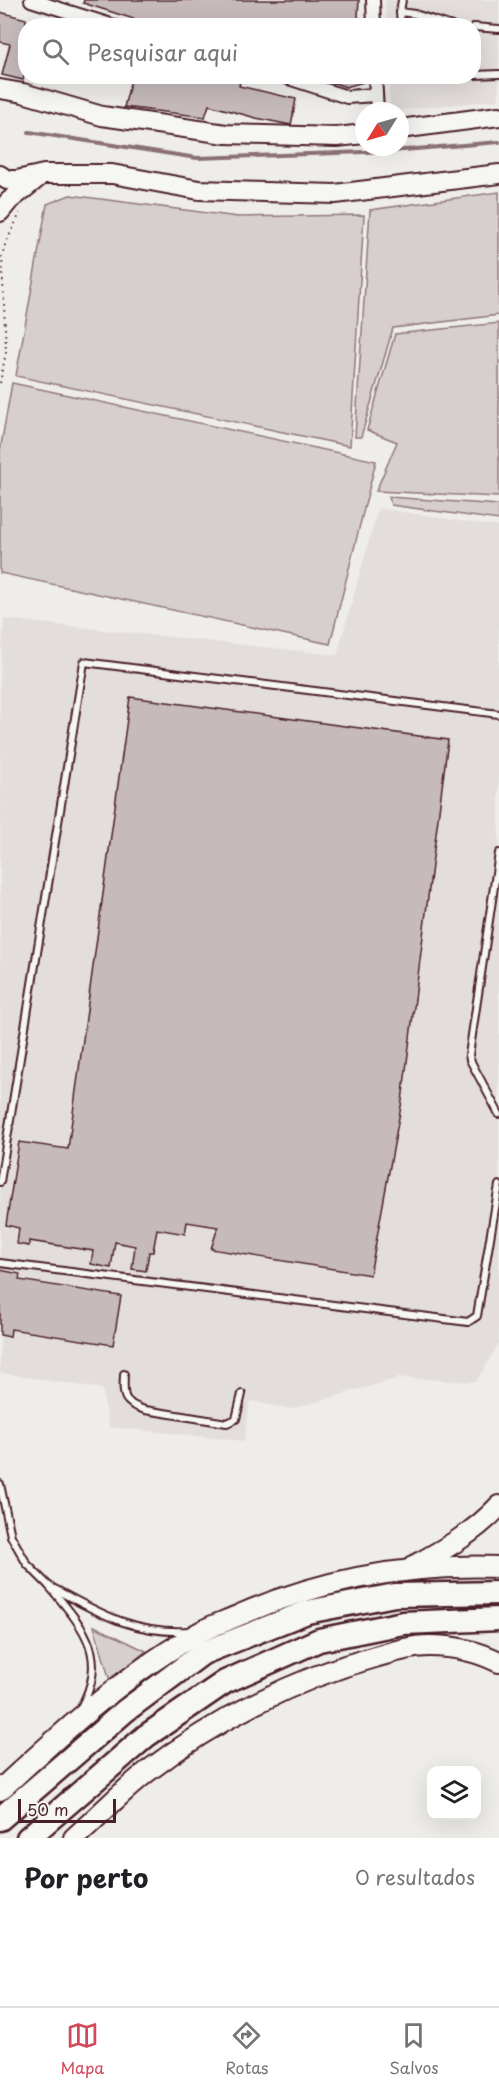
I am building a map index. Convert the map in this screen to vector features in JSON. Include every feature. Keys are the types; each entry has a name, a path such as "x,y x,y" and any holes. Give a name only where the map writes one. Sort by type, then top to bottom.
{"highway":[{"path":"0,1819 125,1711 203,1653 307,1612 395,1595 499,1593"},
{"path":"28,1838 146,1736 225,1682 319,1640 403,1623 499,1618"}],"main road":[{"path":"0,88 102,116 226,134 337,137 355,135"},
{"path":"0,102 23,93"},
{"path":"409,128 499,116"},
{"path":"0,212 9,201 44,174"},
{"path":"0,175 7,180 17,180 44,174 112,174 199,190 335,194 499,174"},
{"path":"410,1569 447,1548 483,1523 499,1506"},
{"path":"0,1790 72,1724 148,1666 204,1630 277,1599 364,1576 410,1569 499,1566"},
{"path":"74,1838 147,1772 184,1745 241,1711 306,1681 356,1662 396,1651 426,1646 453,1647 499,1662"}],"street":[{"path":"31,0 88,18"},
{"path":"373,0 374,18"},
{"path":"307,84 348,97 375,95"},
{"path":"375,84 376,102"}],"lane":[{"path":"400,18 402,0"},
{"path":"400,12 427,18"},
{"path":"481,28 499,29"},
{"path":"481,75 499,74"},
{"path":"0,1182 84,662 499,714"},
{"path":"499,853 469,1054 499,1114"},
{"path":"0,1263 468,1323 477,1316 499,1185"},
{"path":"124,1374 123,1393 128,1402 132,1406 145,1410 227,1423 237,1419 242,1394"},
{"path":"0,1484 11,1536 27,1564 80,1622 91,1648 93,1679 86,1699 72,1724"},
{"path":"49,1586 128,1625 165,1632 204,1630"}],"path":[{"path":"0,383 6,352 2,257 5,245 21,211"}],"shaded area":[{"path":"385,0 499,0 499,100 409,109 409,102 390,102 389,84 481,84 481,18 386,18"},
{"path":"499,192 499,315 393,328 361,437 355,437 370,210"},
{"path":"70,195 238,217 364,215 350,446 16,376 47,204"},
{"path":"499,323 499,497 376,491 397,442 367,430 395,334"},
{"path":"12,383 376,461 330,644 0,573 0,451"},
{"path":"389,497 499,505 499,520 391,505"},
{"path":"378,508 499,527 499,1343 476,1382 399,1378 291,1409 250,1401 244,1441 109,1427 102,1389 0,1373 0,676 4,619 337,655"},
{"path":"94,1626 146,1651 110,1681"}],"building":[{"path":"84,0 359,0 359,18 131,18 83,3"},
{"path":"0,12 22,18 18,18 18,79 2,75 10,44 0,42"},
{"path":"130,84 240,84 239,86 296,99 291,125 209,105 205,117 124,107"},
{"path":"337,84 356,84 346,87"},
{"path":"130,697 448,740 402,1101 370,1275 211,1249 218,1227 187,1222 185,1234 157,1229 153,1252 149,1252 146,1271 132,1269 135,1246 115,1242 111,1268 91,1264 93,1251 29,1241 29,1246 17,1244 19,1228 6,1225 19,1142 68,1149"},
{"path":"0,1270 20,1274 19,1280 121,1296 113,1345 11,1329 10,1337 0,1335"}],"waterway":[{"path":"29,132 197,158 392,151 499,142"}]}
